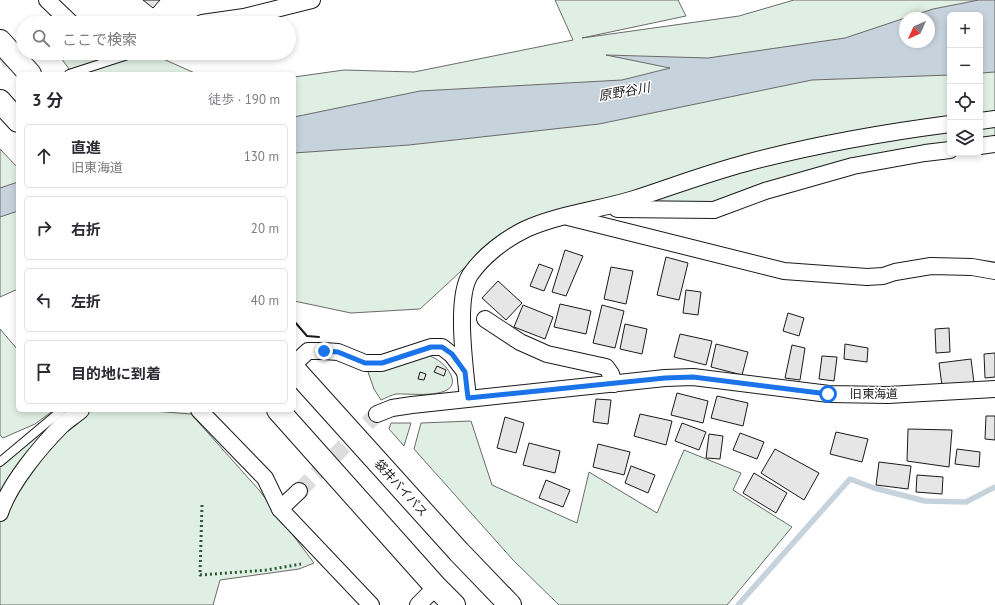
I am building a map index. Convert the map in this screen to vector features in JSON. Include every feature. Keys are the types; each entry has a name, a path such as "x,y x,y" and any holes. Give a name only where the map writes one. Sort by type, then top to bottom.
{"highway":[{"path":"0,40 16,58"},
{"path":"18,60 28,72"},
{"path":"0,101 16,119"},
{"name":"袋井バイパス","path":"296,371 459,552 510,605"},
{"path":"280,412 436,587 454,605"}],"street":[{"path":"47,0 64,16"},
{"path":"248,16 312,0"},
{"path":"983,121 995,119"},
{"path":"468,398 461,317 466,285 469,277 479,263 508,239 526,229 566,216 632,199 746,163 839,142 947,124"},
{"path":"983,146 995,144"},
{"path":"595,209 714,210 765,191 853,166 947,150"},
{"path":"566,216 784,271 866,277 883,276 895,272 931,266 972,267 995,271"},
{"path":"484,319 520,342 547,354 606,367 612,374 614,384"},
{"path":"296,362 308,351 338,352 365,363 382,363 431,347 442,347 452,354 465,372"},
{"name":"旧東海道","path":"377,414 392,408 468,398 665,378 693,377 828,394 888,395 995,389"},
{"path":"0,513 13,486 36,455 62,425 79,412"},
{"path":"201,412 265,478 280,509 371,605"},
{"path":"280,509 299,491"},
{"path":"418,605 436,587"}],"lane":[{"path":"75,72 112,60"},
{"path":"0,462 60,412"}],"green space":[{"path":"555,0 678,0 686,16 582,38 739,16 794,0 995,0 995,139 983,140 983,12 947,12 947,144 714,210 620,209 499,236 420,309 351,313 296,301 296,77 344,70 414,72 573,40"},
{"path":"62,60 166,60 192,72 71,72"},
{"path":"0,149 16,166 16,290 0,297"},
{"path":"0,329 16,348 16,412 51,412 35,424 3,438 0,435"},
{"path":"428,355 435,358 449,371 452,383 449,389 432,394 396,394 381,400 374,389 368,372"},
{"path":"62,412 166,412 191,414 259,490 314,563 299,569 220,580 213,605 0,605 0,464"},
{"path":"471,421 492,485 577,523 589,472 657,513 684,450 741,473 733,490 792,527 727,605 559,605 513,560 414,449 421,423"},
{"path":"391,423 411,423 404,446 389,429"}],"water":[{"name":"原野谷川","path":"979,0 995,0 995,72 983,73 983,12 947,12 947,75 812,80 599,124 409,145 296,153 296,117 420,91 622,80 670,68 606,55 708,58 845,38 899,20 899,48 935,48 935,12 924,12"},
{"path":"16,183 16,212 0,217 0,188"}],"building":[{"path":"143,0 160,0 153,8"},
{"path":"565,250 583,256 566,296 552,292"},
{"path":"666,257 688,263 679,300 657,295"},
{"path":"539,264 553,269 544,291 530,286"},
{"path":"611,267 633,271 626,304 604,299"},
{"path":"498,281 522,303 506,320 482,298"},
{"path":"686,290 701,292 698,315 683,313"},
{"path":"560,304 591,311 586,334 554,327"},
{"path":"523,305 553,317 545,339 514,327"},
{"path":"602,305 624,311 615,348 593,343"},
{"path":"788,313 804,318 799,336 783,331"},
{"path":"625,324 647,329 642,354 620,349"},
{"path":"949,328 950,352 936,353 935,329"},
{"path":"680,334 712,341 706,365 674,357"},
{"path":"716,344 748,352 742,375 711,367"},
{"path":"845,344 868,348 867,362 844,359"},
{"path":"792,345 805,348 800,380 785,378"},
{"path":"995,353 995,377 985,378 984,354"},
{"path":"822,356 837,357 834,381 819,379"},
{"path":"971,359 974,383 942,386 939,363"},
{"path":"437,366 446,370 444,376 434,372"},
{"path":"420,372 426,374 424,380 418,379"},
{"path":"677,393 708,401 703,423 671,415"},
{"path":"717,396 748,403 743,426 711,418"},
{"path":"596,399 611,400 608,424 593,422"},
{"path":"640,414 672,421 666,445 634,436"},
{"path":"986,416 995,416 995,440 985,439"},
{"path":"505,417 524,423 516,453 497,448"},
{"path":"682,423 706,432 699,450 675,441"},
{"path":"908,429 952,430 949,467 907,461"},
{"path":"836,432 868,439 862,462 830,454"},
{"path":"740,433 764,442 757,459 733,450"},
{"path":"709,434 723,436 720,459 706,458"},
{"path":"529,443 560,451 555,473 523,465"},
{"path":"598,444 630,452 624,475 593,467"},
{"path":"775,449 819,473 804,500 761,473"},
{"path":"957,449 980,452 979,467 955,464"},
{"path":"879,462 911,466 908,489 876,485"},
{"path":"631,466 655,475 648,493 625,483"},
{"path":"754,473 787,493 776,513 743,493"},
{"path":"917,475 943,477 942,494 916,492"},
{"path":"546,480 570,490 563,507 539,498"}],"waterway":[{"path":"738,605 850,479 874,488 925,501 966,502 995,487"}],"tunnel":[{"path":"0,61 16,53"},
{"path":"299,491 377,414"}],"hedge":[{"path":"202,505 200,575 267,570 301,564"}],"wall":[{"path":"296,323 307,336 319,337"}],"route":[{"path":"324,351 338,352 365,363 382,363 431,347 442,347 452,354 465,372 468,398 665,378 693,377 828,394"}]}
